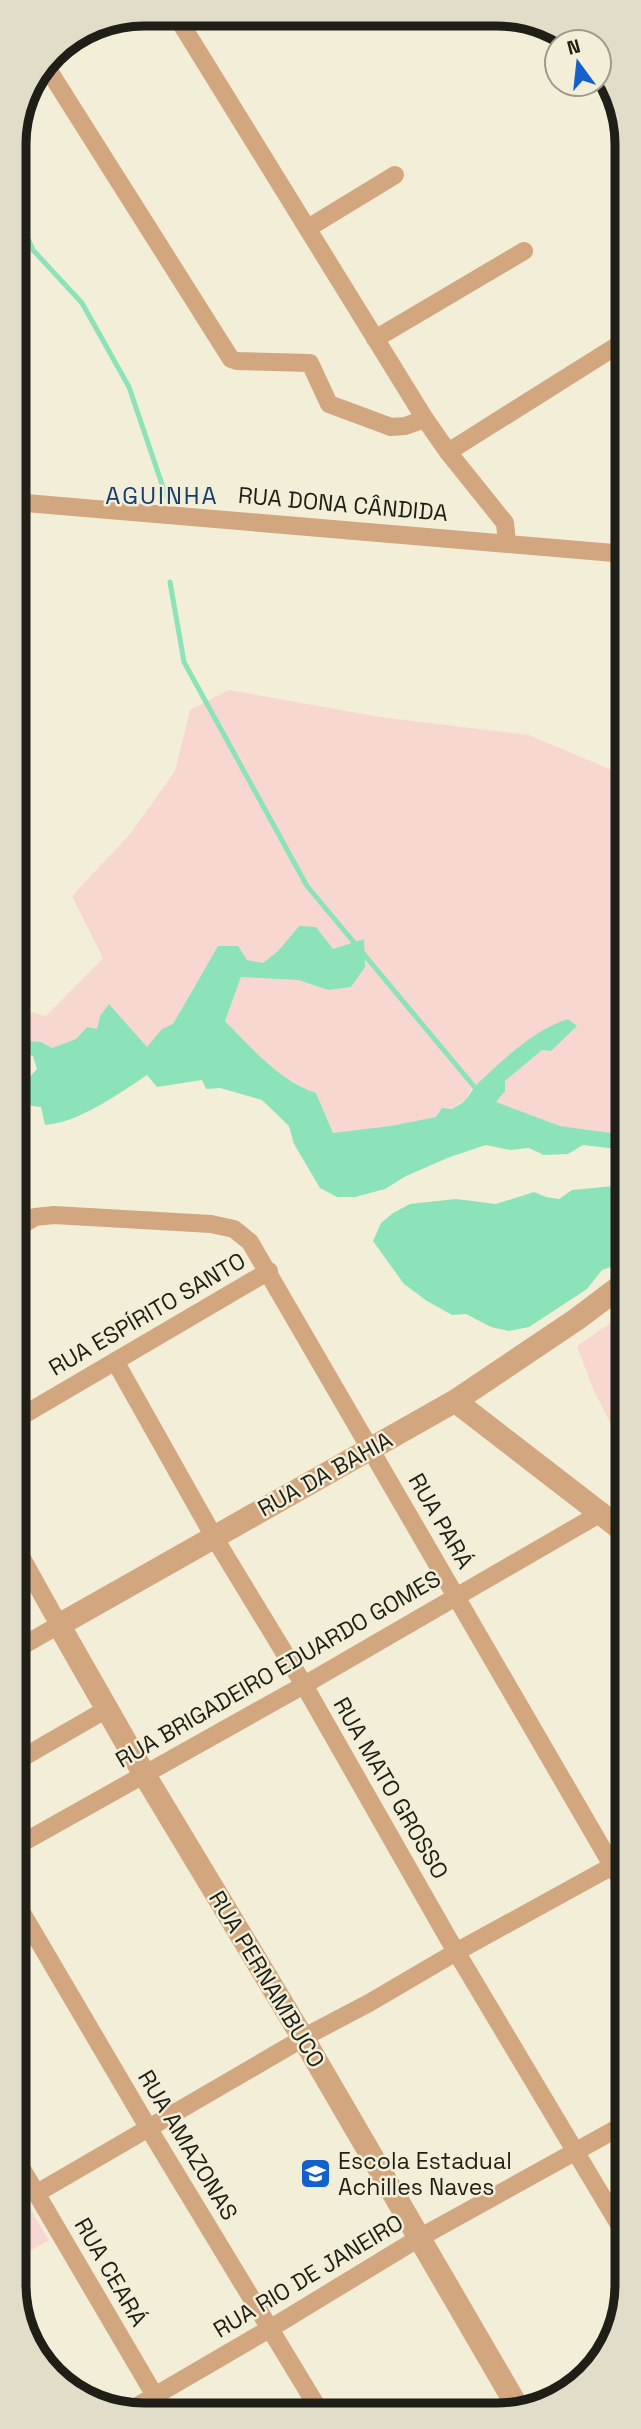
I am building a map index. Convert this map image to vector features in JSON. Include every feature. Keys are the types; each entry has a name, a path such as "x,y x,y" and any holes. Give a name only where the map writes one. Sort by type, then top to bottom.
{"street":[{"path":"181,26 425,419 447,452 505,523 507,542"},
{"path":"50,73 231,359 310,363 329,404 391,427 405,426 425,419"},
{"path":"307,228 395,174"},
{"path":"375,339 524,251"},
{"path":"447,452 615,347"},
{"name":"RUA DONA CÂNDIDA","path":"27,503 615,553"},
{"name":"RUA PARÁ","path":"26,1222 35,1217 54,1215 225,1226 234,1229 250,1242 370,1449 614,1854"},
{"name":"RUA ESPÍRITO SANTO","path":"26,1413 269,1271"},
{"name":"RUA DA BAHIA","path":"26,1644 455,1401 614,1291"},
{"name":"RUA MATO GROSSO","path":"115,1361 214,1537 303,1685 456,1952 614,2216"},
{"path":"455,1401 614,1524"},
{"name":"RUA BRIGADEIRO EDUARDO GOMES","path":"26,1840 303,1685 601,1513"},
{"name":"RUA PERNAMBUCO","path":"26,1566 144,1774 303,2038 514,2401"},
{"path":"26,1756 107,1709"},
{"path":"37,2193 303,2038 614,1865"},
{"name":"RUA AMAZONAS","path":"26,1920 315,2403"},
{"name":"RUA RIO DE JANEIRO","path":"143,2403 271,2329 419,2238 614,2130"},
{"name":"RUA CEARÁ","path":"26,2175 159,2403"}],"shaded area":[{"path":"229,690 380,717 529,735 615,771 615,1134 560,1126 495,1102 505,1081 576,1026 568,1019 536,1035 472,1088 465,1100 436,1117 333,1133 316,1093 290,1081 225,1021 241,977 298,980 328,990 364,939 333,949 299,926 278,951 263,963 247,960 218,946 173,1024 162,1029 147,1047 116,1014 100,1016 97,1029 87,1027 76,1039 52,1048 41,1042 27,1041 27,1011 46,1016 103,958 72,896 131,833 175,771 190,710"},
{"path":"299,926 316,927 333,949 364,939 365,967 351,987 328,990 298,980 241,977 225,1021 278,1072 316,1093 333,1133 436,1117 442,1108 451,1109 462,1103 478,1083 520,1046 543,1030 568,1019 577,1026 551,1051 542,1050 505,1081 505,1091 496,1102 560,1126 615,1134 615,1149 583,1145 568,1154 544,1155 529,1148 510,1150 486,1145 406,1176 385,1189 355,1197 337,1197 320,1188 294,1144 289,1126 262,1100 220,1088 206,1089 202,1080 157,1087 147,1075 85,1113 45,1125 41,1107 27,1105 27,1080 37,1069 33,1056 27,1054 27,1041 41,1042 52,1048 76,1039 87,1027 97,1029 100,1016 109,1004 147,1047 162,1029 173,1024 218,946 238,946 247,960 263,963 278,951"},
{"path":"615,1186 614,1266 602,1270 587,1289 529,1327 509,1331 491,1327 466,1314 452,1315 404,1284 373,1241 381,1223 410,1204 456,1199 496,1204 534,1192 559,1199 572,1190"},
{"path":"614,1320 614,1431 593,1389 577,1346"},
{"path":"26,2202 49,2240 26,2254"}],"waterway":[{"path":"27,236 33,250 82,303 129,387 166,496"},
{"path":"170,582 184,662 307,886 477,1090"}],"place":[{"name":"Escola Estadual Achilles Naves","path":"315,2174"}],"district":[{"name":"AGUINHA","path":"162,495"}]}
